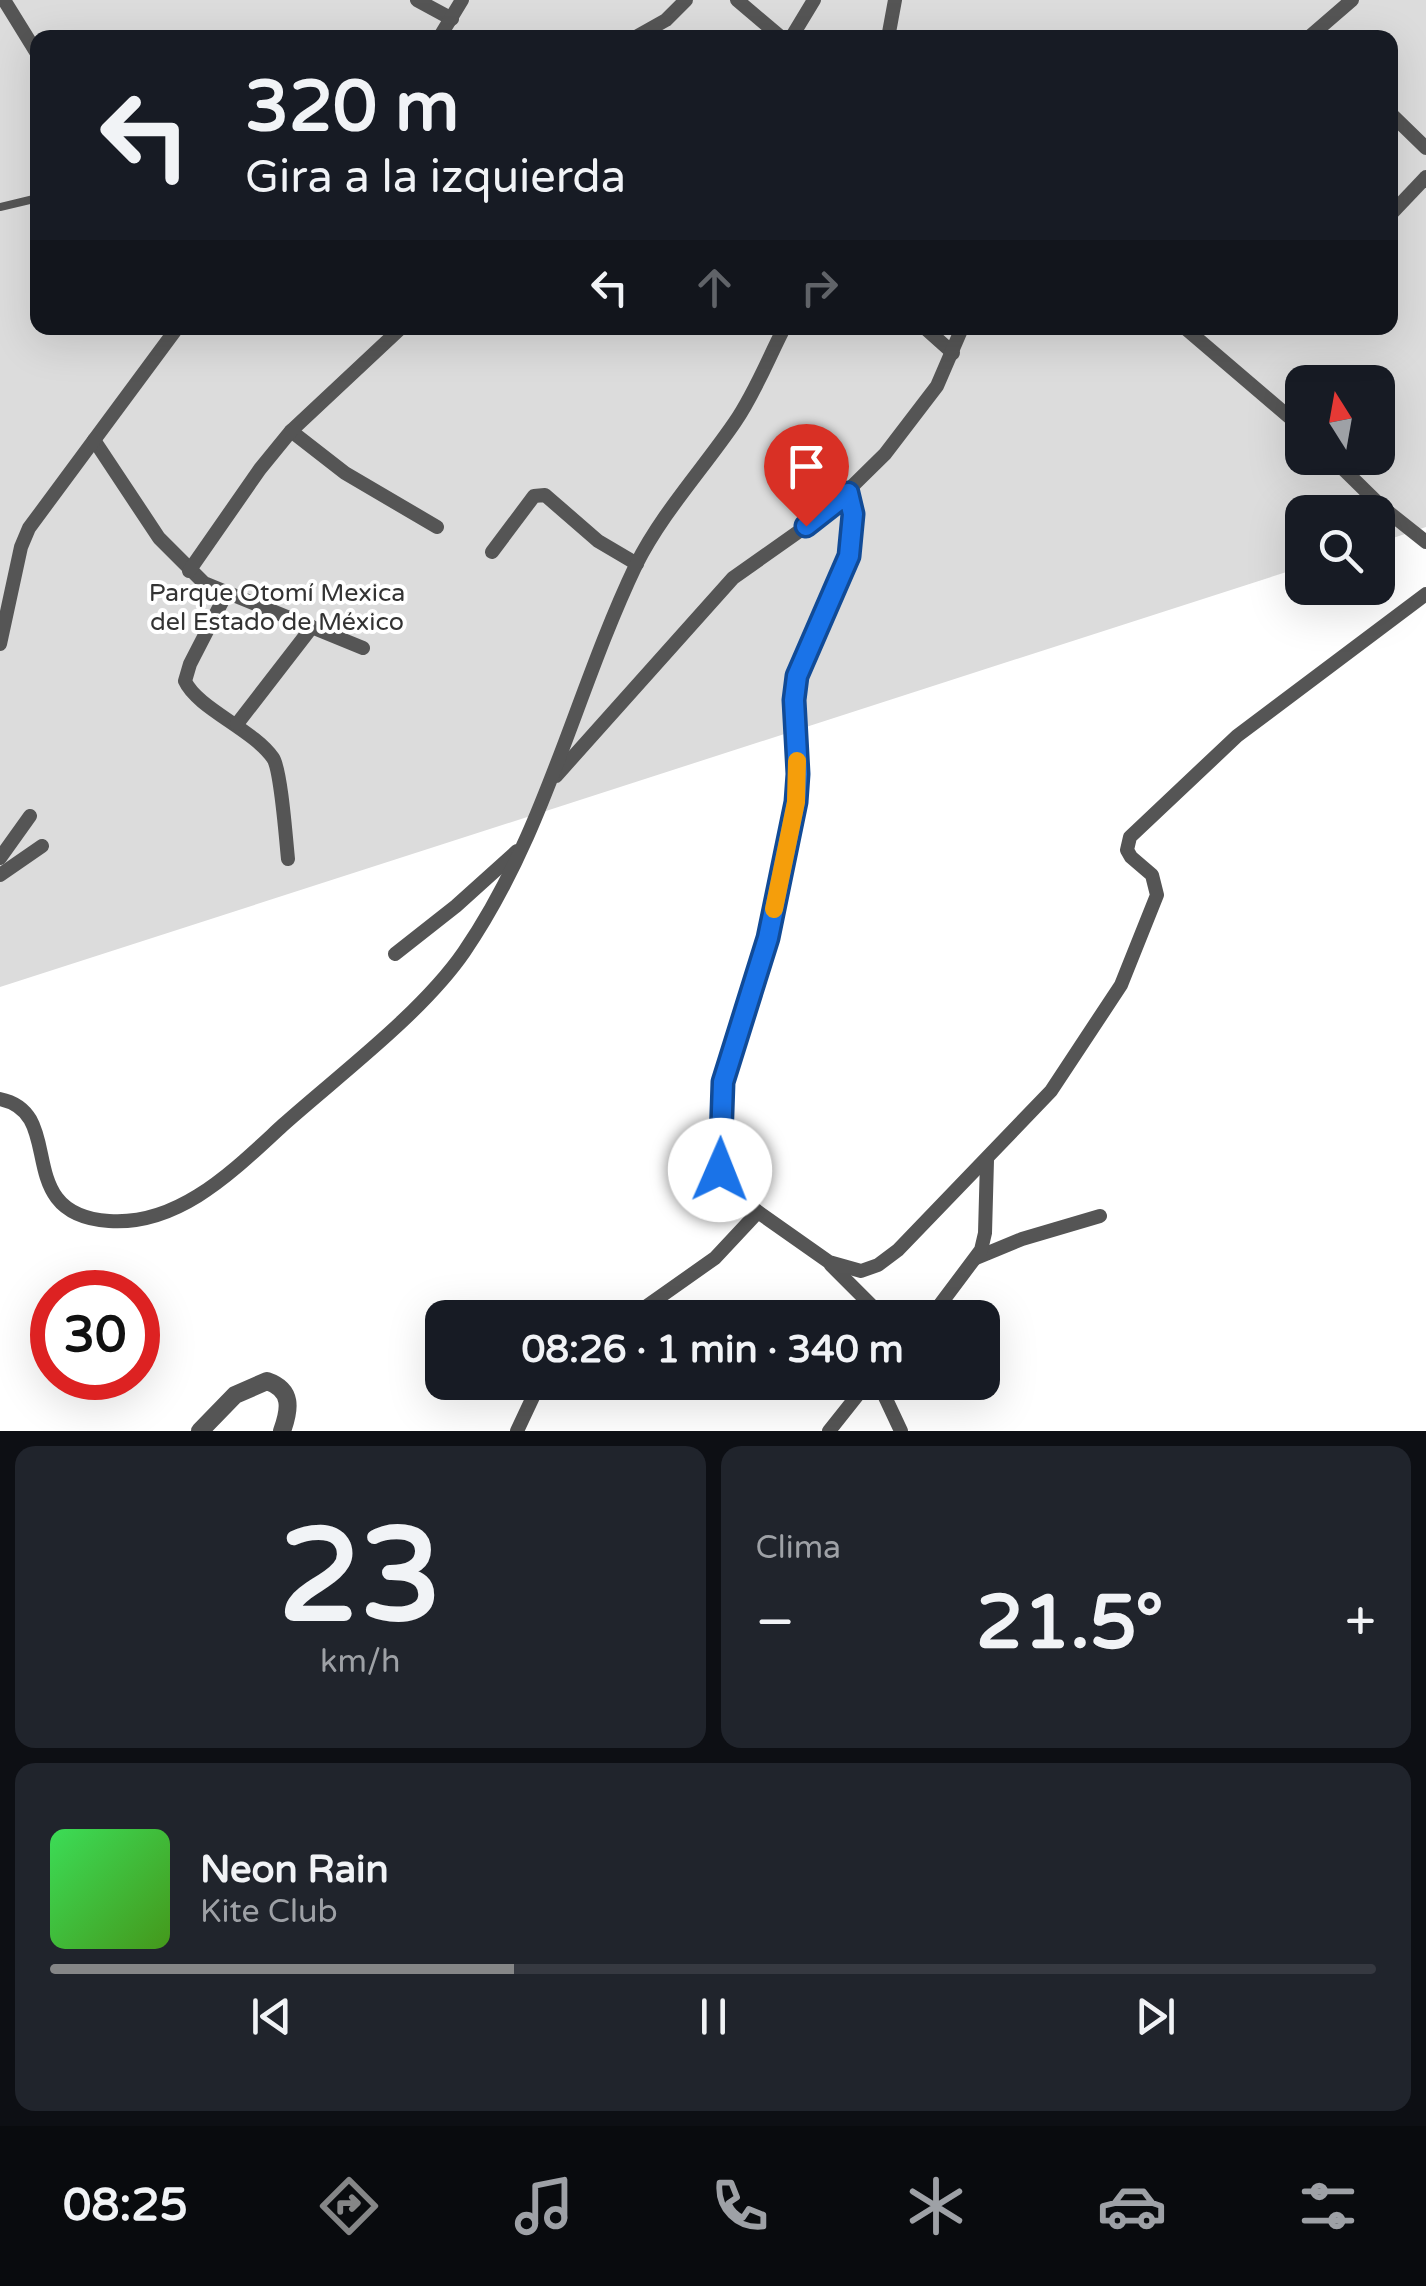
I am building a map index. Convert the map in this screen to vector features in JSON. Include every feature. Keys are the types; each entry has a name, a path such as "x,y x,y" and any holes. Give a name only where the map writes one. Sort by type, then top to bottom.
{"street":[{"path":"4,0 30,42"},
{"path":"417,0 452,18"},
{"path":"444,30 462,0"},
{"path":"648,30 666,20 686,0"},
{"path":"737,0 773,30"},
{"path":"796,30 814,0"},
{"path":"889,30 894,0"},
{"path":"1317,30 1352,0"},
{"path":"1398,120 1426,148"},
{"path":"1398,207 1426,177"},
{"path":"0,644 28,528 172,335"},
{"path":"189,571 291,431 394,335"},
{"path":"0,1100 17,1104 28,1113 51,1192 76,1214 114,1222 137,1220 184,1204 246,1160 440,982 487,916 522,846 552,781 637,564 737,419 780,335"},
{"path":"933,335 953,352"},
{"path":"552,781 732,578 848,493 924,406 959,335"},
{"path":"1193,335 1285,413"},
{"path":"291,431 346,473 438,526"},
{"path":"94,440 158,538 189,571 226,594 363,648"},
{"path":"1349,475 1426,542"},
{"path":"848,493 853,514 849,556 797,676 796,802 768,938 723,1082 721,1178 758,1212 829,1262 866,1300"},
{"path":"492,552 534,496 545,494 598,541 637,564"},
{"path":"226,594 185,680 192,692 237,724 275,760 288,859"},
{"path":"829,1262 861,1270 887,1259 1027,1118 1072,1063 1108,1009 1134,956 1157,888 1152,875 1130,857 1130,838 1237,736 1426,594"},
{"path":"237,724 312,627"},
{"path":"0,858 30,816"},
{"path":"0,875 42,846"},
{"path":"396,954 522,846"},
{"path":"944,1300 984,1242 987,1160"},
{"path":"657,1300 726,1248 758,1212"},
{"path":"976,1258 1100,1216"},
{"path":"200,1431 235,1395 267,1381 287,1396 289,1411 282,1431"},
{"path":"517,1431 532,1400"},
{"path":"829,1431 854,1400"},
{"path":"886,1400 901,1431"}],"lane":[{"path":"0,207 30,200"}],"green space":[{"name":"Parque Otomí Mexica del Estado de México","path":"0,0 1426,0 1426,527 1395,537 1395,495 1285,495 1285,572 0,987"}],"slow traffic":[{"path":"774,909 796,802 797,761"}],"route":[{"path":"720,1170 723,1082 768,938 796,802 797,676 849,556 853,514 848,493 806,526"}]}
